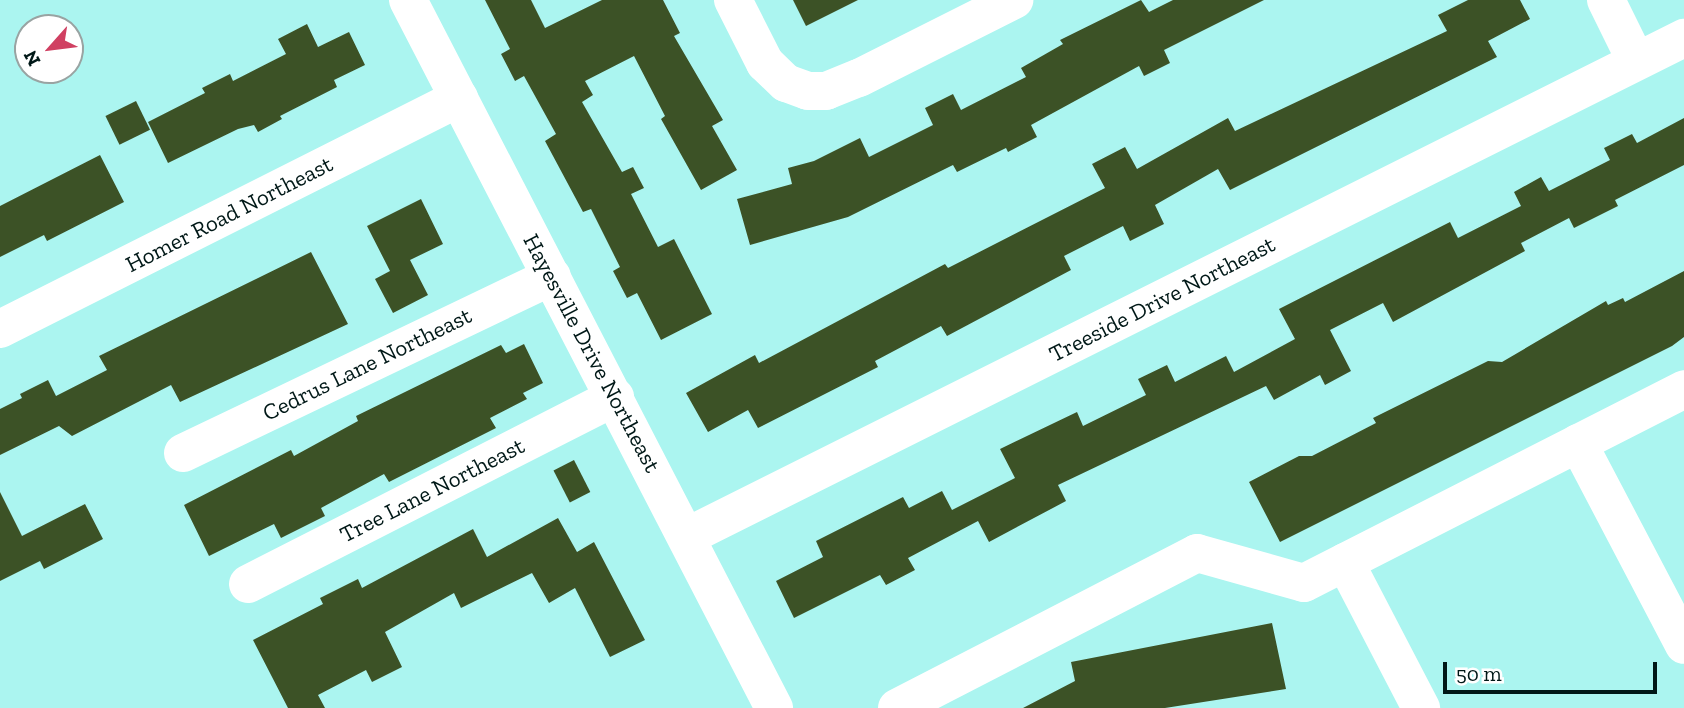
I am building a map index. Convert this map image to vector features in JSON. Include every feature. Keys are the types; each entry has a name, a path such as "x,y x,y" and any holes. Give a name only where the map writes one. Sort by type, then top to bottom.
{"street":[{"name":"Hayesville Drive Northeast","path":"408,0 688,536 774,708"},
{"path":"733,0 765,63 786,83 808,91 826,90 859,78 1014,0"},
{"path":"1606,0 1636,61"},
{"name":"Treeside Drive Northeast","path":"688,536 1684,38"},
{"name":"Homer Road Northeast","path":"0,329 459,98"},
{"name":"Cedrus Lane Northeast","path":"183,453 552,276"},
{"path":"897,708 1196,553 1304,583 1684,389"},
{"name":"Tree Lane Northeast","path":"248,584 615,397"},
{"path":"1578,443 1684,645"},
{"path":"1345,562 1421,708"}],"building":[{"path":"485,0 531,0 545,28 602,0 663,0 680,33 674,36 723,120 712,126 737,170 701,190 661,119 665,116 634,56 585,81 593,95 582,102 622,172 633,167 644,188 631,194 658,247 674,239 712,314 661,340 637,293 627,298 613,271 620,267 591,209 583,212 545,141 556,134 524,76 515,81 501,54 510,49"},
{"path":"793,0 858,0 806,26"},
{"path":"1141,0 1149,12 1173,0 1264,0 1164,50 1170,63 1144,76 1139,66 1031,125 1037,137 1008,152 1006,148 957,172 953,165 848,217 750,245 737,199 792,184 788,168 814,161 860,138 869,157 933,125 925,108 953,94 961,110 1026,77 1021,68 1063,44 1060,40"},
{"path":"1468,0 1520,0 1530,19 1488,41 1497,57 1230,190 1218,169 1155,205 1164,224 1130,241 1123,226 1064,256 1071,270 947,336 941,326 875,361 878,367 758,428 748,410 708,432 686,393 755,355 759,363 945,264 948,268 1105,188 1092,164 1125,147 1137,169 1228,118 1235,131 1447,31 1438,15"},
{"path":"307,24 318,47 349,32 365,65 334,80 337,87 280,116 282,119 258,132 254,125 238,129 168,163 148,122 205,93 202,88 230,74 233,81 286,54 278,39"},
{"path":"136,101 150,130 119,145 105,116"},
{"path":"1684,118 1684,165 1615,200 1618,206 1574,228 1569,218 1521,243 1525,251 1393,322 1383,303 1330,330 1351,371 1325,385 1320,375 1274,400 1266,386 1058,485 1066,501 989,542 978,521 908,558 915,570 886,585 880,575 794,618 776,581 823,557 816,541 903,497 909,508 942,491 952,510 1015,478 1000,449 1077,412 1083,426 1146,395 1138,379 1167,365 1175,382 1226,356 1234,372 1295,339 1279,309 1450,222 1458,238 1521,206 1514,192 1541,177 1549,191 1610,160 1604,148 1632,134 1637,143"},
{"path":"100,155 124,202 47,241 44,235 0,257 0,206"},
{"path":"421,199 443,244 410,260 428,295 393,313 375,279 390,271 367,226"},
{"path":"311,252 348,324 180,402 171,385 72,436 59,426 0,455 0,409 22,398 20,394 48,380 56,396 107,370 99,356"},
{"path":"1684,271 1684,337 1672,346 1280,542 1249,482 1299,456 1312,456 1376,423 1373,418 1488,361 1502,362 1606,301 1608,305 1623,298 1625,302"},
{"path":"524,344 543,383 523,393 527,399 490,418 496,428 389,482 384,474 321,508 325,516 281,538 274,524 209,556 184,505 291,450 294,456 358,421 356,416 501,345 506,353"},
{"path":"574,460 590,492 570,503 554,470"},
{"path":"0,492 22,536 85,504 103,539 44,569 40,561 0,581"},
{"path":"558,518 577,552 594,542 645,640 610,657 575,588 549,603 532,573 461,608 454,593 385,632 402,667 372,682 366,670 318,695 325,708 288,708 253,640 323,604 320,598 358,579 362,588 473,529 487,557"},
{"path":"1272,623 1286,689 1165,708 1023,708 1075,681 1071,662"}]}
